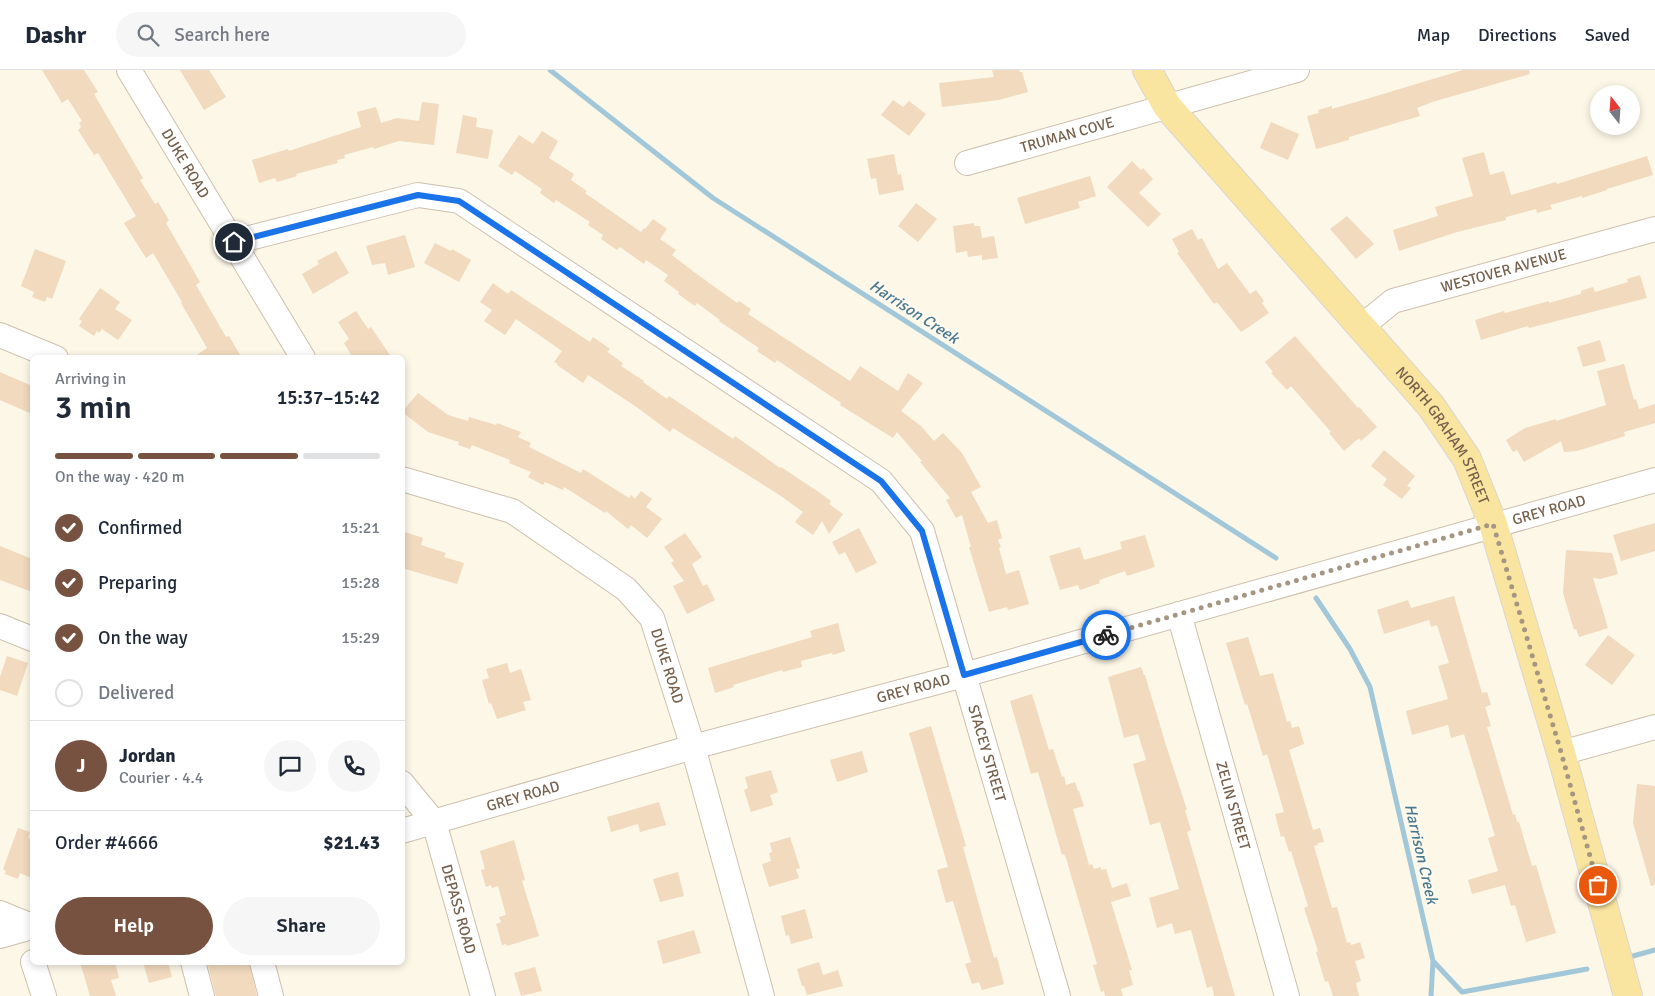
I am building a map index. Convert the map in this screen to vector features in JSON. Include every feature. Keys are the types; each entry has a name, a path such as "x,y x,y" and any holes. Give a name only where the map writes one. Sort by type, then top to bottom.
{"main road":[{"name":"NORTH GRAHAM STREET","path":"1148,70 1167,106 1431,406 1467,459 1493,524 1561,752 1628,996"}],"street":[{"name":"DUKE ROAD","path":"129,70 302,355"},
{"name":"TRUMAN COVE","path":"967,163 1297,70"},
{"name":"STACEY STREET","path":"234,242 418,195 459,201 881,481 922,531 1058,996"},
{"name":"WESTOVER AVENUE","path":"1361,327 1393,301 1655,229"},
{"path":"0,335 49,355"},
{"name":"DUKE ROAD","path":"405,480 512,511 626,589 652,618 693,747 762,996"},
{"name":"GREY ROAD","path":"405,830 693,747 964,675 1493,524 1655,480"},
{"name":"ZELIN STREET","path":"1179,614 1287,996"},
{"path":"0,626 30,638"},
{"path":"1561,752 1655,727"},
{"path":"405,787 434,822"},
{"name":"DEPASS ROAD","path":"434,822 483,996"},
{"path":"0,913 29,928"},
{"path":"0,936 29,928"},
{"path":"34,965 44,996"},
{"path":"194,965 202,996"},
{"path":"263,965 271,996"}],"building":[{"path":"42,70 84,70 98,92 94,94 143,178 140,180 155,204 158,202 169,220 166,223 200,282 196,285 226,337 229,336 240,355 196,355 207,348 153,253 146,258 124,223 136,216 98,153 94,155 78,130 81,127 79,123 82,121 68,99 62,103"},
{"path":"180,70 209,70 226,97 204,110"},
{"path":"992,70 1019,70 1022,72 1028,92 999,100 942,107 939,83 994,77"},
{"path":"1463,70 1529,70 1530,74 1432,102 1417,108 1420,116 1316,149 1307,116 1319,113 1318,110 1332,106 1332,109"},
{"path":"893,100 903,107 909,101 926,114 909,136 881,115"},
{"path":"422,102 439,104 434,145 399,141 374,149 373,147 344,155 345,158 337,160 338,163 296,174 297,176 277,182 275,178 259,183 252,160 288,149 289,151 361,127 357,112 376,107 381,123 397,118 419,121"},
{"path":"463,115 477,118 476,127 493,130 488,159 456,153"},
{"path":"1271,122 1299,134 1288,160 1260,148"},
{"path":"542,131 558,141 549,158 574,174 571,180 587,191 585,193 641,232 653,219 667,229 660,239 676,250 672,255 737,303 739,301 751,309 748,314 850,381 860,366 898,391 908,373 923,383 901,411 921,426 934,441 943,433 962,453 981,487 971,492 988,523 997,520 1002,538 998,540 1001,547 999,548 1006,574 1019,570 1029,604 1008,610 1007,607 989,612 969,547 971,547 962,515 956,518 946,500 950,498 897,432 893,438 840,405 841,403 777,360 775,363 757,351 759,348 719,321 697,303 695,306 678,294 679,292 664,281 668,275 646,260 644,264 620,247 617,250 601,239 603,235 588,225 590,222 556,200 554,203 540,193 542,189 515,171 512,175 498,166 519,135 533,144"},
{"path":"1484,152 1490,175 1504,171 1511,195 1556,182 1557,184 1647,156 1653,175 1582,198 1582,196 1550,205 1552,209 1537,213 1536,209 1506,217 1506,220 1457,232 1399,251 1393,230 1438,216 1435,207 1473,196 1462,158"},
{"path":"894,154 898,175 901,174 904,190 879,195 876,178 871,179 867,159"},
{"path":"1132,161 1141,170 1143,168 1153,179 1139,193 1161,214 1148,227 1107,187"},
{"path":"1090,176 1096,196 1078,202 1080,208 1025,224 1017,198"},
{"path":"916,203 937,219 918,242 898,226"},
{"path":"1347,216 1374,244 1356,259 1330,229"},
{"path":"974,223 974,226 980,226 982,238 994,236 998,258 982,260 982,255 968,257 967,251 956,253 953,226"},
{"path":"1192,229 1198,240 1202,238 1218,269 1227,263 1250,294 1256,290 1264,301 1262,303 1269,313 1241,332 1217,302 1214,304 1177,253 1179,252 1172,239"},
{"path":"405,235 415,267 388,275 385,263 372,265 366,246"},
{"path":"435,243 451,251 452,249 471,260 459,282 424,263"},
{"path":"35,249 66,261 52,299 47,297 45,302 32,297 34,292 21,286"},
{"path":"336,251 349,273 313,294 302,274 319,264 317,261"},
{"path":"1640,275 1647,298 1529,328 1528,326 1481,340 1475,320 1504,311 1505,313 1549,301 1549,303 1581,294 1581,291 1593,287 1595,292 1628,282 1627,279"},
{"path":"493,283 508,294 511,290 590,342 593,337 610,349 607,352 623,363 621,366 667,399 669,396 733,439 735,436 831,501 829,504 843,514 829,534 822,521 813,535 795,522 803,512 781,496 673,428 670,432 588,375 583,383 554,362 562,351 516,319 505,335 484,321 492,310 480,302"},
{"path":"100,288 120,302 115,309 132,320 118,340 102,329 99,333 97,331 94,336 79,326 82,321 79,319"},
{"path":"356,311 368,329 371,327 390,355 351,355 344,343 349,339 338,322"},
{"path":"1295,336 1377,427 1361,441 1359,438 1344,451 1329,433 1331,432 1291,386 1287,390 1271,373 1273,372 1265,362"},
{"path":"1600,340 1606,361 1583,367 1577,347"},
{"path":"1624,364 1634,400 1636,399 1639,409 1655,404 1655,423 1624,432 1625,436 1577,451 1564,452 1561,441 1524,462 1517,450 1513,452 1506,440 1525,428 1556,419 1556,421 1606,405 1597,371"},
{"path":"0,372 30,385 30,413 0,400"},
{"path":"418,393 448,415 468,421 469,417 496,425 497,423 521,432 518,437 531,443 529,447 581,473 583,469 629,498 631,495 635,499 641,491 652,499 646,507 662,519 647,538 631,525 628,529 606,511 605,513 564,487 563,490 545,482 543,485 528,477 531,472 509,463 510,460 472,445 470,449 458,445 459,442 428,432 405,414 405,408"},
{"path":"1384,450 1415,476 1407,486 1411,488 1402,499 1383,485 1387,479 1371,466"},
{"path":"1655,523 1655,551 1621,561 1613,535"},
{"path":"859,528 877,563 856,573 845,552 839,555 832,542"},
{"path":"405,532 423,538 421,545 446,553 444,557 464,563 457,584 405,569"},
{"path":"685,533 702,557 692,564 703,586 707,584 715,600 687,614 673,586 684,581 671,563 674,561 664,547"},
{"path":"1145,535 1155,567 1127,576 1125,571 1099,580 1100,583 1080,590 1078,585 1060,590 1049,556 1080,547 1084,560 1122,549 1120,542"},
{"path":"0,546 30,558 30,591 0,580"},
{"path":"1566,550 1612,553 1618,574 1600,579 1593,578 1608,628 1579,637 1576,629 1574,630 1563,593"},
{"path":"1454,596 1482,693 1487,692 1491,705 1485,707 1491,726 1487,727 1513,815 1515,814 1517,822 1519,822 1532,866 1536,865 1556,933 1526,942 1515,905 1511,906 1505,885 1472,894 1468,880 1498,871 1488,838 1495,836 1464,734 1451,738 1448,725 1412,735 1406,711 1448,699 1438,666 1449,663 1437,625 1431,627 1429,620 1384,634 1377,610 1408,600 1411,608"},
{"path":"838,623 845,651 801,661 802,667 783,672 782,670 733,685 734,687 715,693 708,668 812,637 810,631"},
{"path":"1608,635 1635,655 1612,685 1585,665"},
{"path":"1248,637 1260,676 1273,673 1287,722 1290,721 1292,728 1299,726 1304,744 1289,750 1313,830 1320,828 1324,842 1317,843 1318,845 1314,846 1332,908 1337,907 1347,943 1350,942 1351,945 1360,942 1365,958 1355,961 1361,981 1356,983 1359,996 1333,996 1328,981 1325,982 1316,952 1318,951 1304,908 1308,906 1291,851 1289,852 1284,836 1281,837 1275,814 1284,812 1267,754 1263,756 1226,643"},
{"path":"7,656 28,663 17,696 0,690 0,677"},
{"path":"507,663 510,673 521,669 531,700 523,702 526,710 497,719 491,703 489,704 482,680 489,678 486,669"},
{"path":"1141,667 1187,810 1185,810 1191,830 1187,832 1235,996 1214,996 1212,986 1207,988 1191,930 1175,934 1172,923 1157,928 1149,898 1179,889 1160,822 1150,825 1133,764 1146,760 1138,734 1124,738 1108,677"},
{"path":"1032,694 1049,750 1053,749 1066,785 1075,782 1084,806 1073,809 1089,865 1092,864 1094,869 1101,867 1101,870 1106,869 1112,888 1127,883 1131,896 1111,902 1132,970 1129,970 1133,985 1121,989 1123,996 1105,996 1104,991 1101,992 1093,965 1097,964 1066,858 1064,854 1062,855 1038,772 1031,774 1010,701"},
{"path":"931,726 966,846 963,847 994,958 997,957 1004,984 982,990 979,982 972,984 965,964 971,962 953,901 946,903 937,870 948,867 909,733"},
{"path":"862,751 868,772 837,782 830,760"},
{"path":"771,770 778,792 770,795 773,805 751,812 744,790 748,788 745,777"},
{"path":"1637,784 1655,786 1655,885 1651,886 1633,823"},
{"path":"659,802 666,825 640,832 638,824 611,832 607,817"},
{"path":"18,828 30,832 28,838 30,838 30,877 20,873 18,879 5,874 6,871 3,869"},
{"path":"790,837 800,868 796,869 799,878 769,887 762,864 771,861 769,853 772,852 770,843"},
{"path":"514,840 525,880 522,881 539,936 507,946 506,944 502,945 496,924 501,922 499,917 506,915 498,886 492,888 491,885 486,887 481,870 485,869 480,851"},
{"path":"678,872 684,896 660,902 653,879"},
{"path":"805,909 813,938 791,944 789,935 786,936 781,916"},
{"path":"694,930 701,953 663,964 657,941"},
{"path":"819,962 823,975 838,970 843,986 807,995 797,969"},
{"path":"81,965 116,965 119,978 111,980 116,996 90,996"},
{"path":"144,965 169,965 172,977 149,983"},
{"path":"208,965 250,965 257,996 216,996"},
{"path":"535,967 542,991 521,996 514,973"}],"waterway":[{"name":"Harrison Creek","path":"550,70 713,198 1276,558"},
{"name":"Harrison Creek","path":"1316,598 1350,649 1370,687 1433,961 1462,992 1587,969"},
{"name":"Harrison Creek","path":"1633,956 1655,950"},
{"path":"1431,996 1433,961"}],"way so far":[{"path":"1106,635 1493,524 1561,752 1598,885"}],"route":[{"path":"234,242 418,195 459,201 881,481 922,531 964,675 1106,635"}]}
